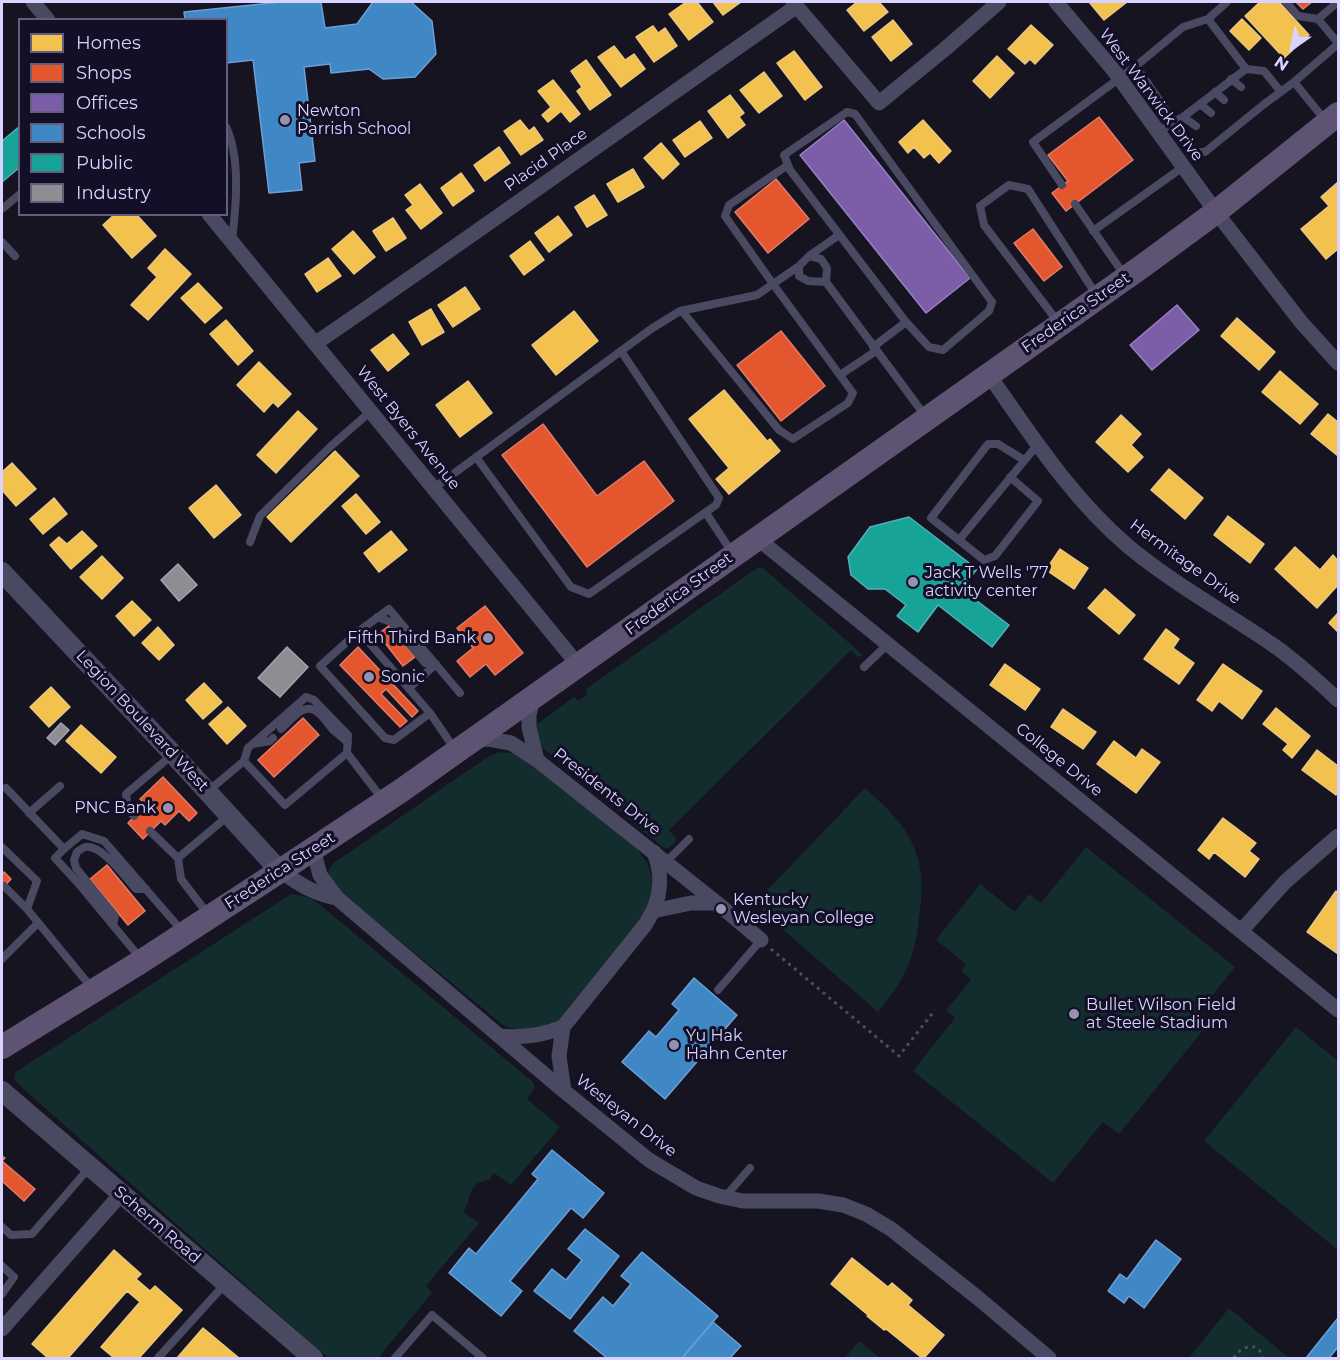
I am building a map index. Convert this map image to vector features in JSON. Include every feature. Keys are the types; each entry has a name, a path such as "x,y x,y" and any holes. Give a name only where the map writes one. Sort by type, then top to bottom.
{"main road":[{"name":"Frederica Street","path":"2,1047 142,961 384,802 1126,277 1216,212 1333,119"}],"street":[{"path":"33,2 46,18"},
{"path":"795,4 879,103 999,2"},
{"name":"West Warwick Drive","path":"1056,2 1119,79 1300,322 1338,363"},
{"name":"Placid Place","path":"315,343 406,282 795,4"},
{"name":"West Byers Avenue","path":"211,216 579,666"},
{"name":"Hermitage Drive","path":"989,375 1056,469 1090,510 1130,547 1176,582 1275,646 1299,664 1338,700"},
{"name":"College Drive","path":"758,538 1338,1010"},
{"name":"Legion Boulevard West","path":"2,572 280,871"},
{"name":"Presidents Drive","path":"533,698 529,727 537,760"},
{"name":"Presidents Drive","path":"465,745 488,739 512,743 660,857 761,940"},
{"path":"1241,931 1286,882 1338,836"},
{"name":"Wesleyan Drive","path":"313,849 320,875 337,898 564,1091 649,1160 696,1188 725,1197 743,1201 818,1201 843,1205 866,1214 907,1242 1049,1359"},
{"name":"Presidents Drive","path":"563,1027 645,925 653,911 659,899 660,857"},
{"name":"Wesleyan Drive","path":"280,871 308,889 337,898"},
{"path":"653,911 691,903 717,903"},
{"path":"499,1036 535,1036 563,1027"},
{"path":"563,1027 559,1056 564,1091"},
{"name":"Scherm Road","path":"2,1091 313,1359"},
{"path":"2,1329 121,1194"}],"lane":[{"path":"1062,185 1033,142 1136,66 1183,27 1208,19 1227,2"},
{"path":"1136,66 1196,152 1205,152 1213,140 1259,102 1281,92 1338,44 1318,19 1298,16 1286,2"},
{"path":"1318,19 1338,2"},
{"path":"1208,19 1246,69"},
{"path":"1158,132 1183,117 1246,69 1264,71 1281,92"},
{"path":"1232,79 1241,87"},
{"path":"1294,82 1333,119"},
{"path":"1215,92 1224,100"},
{"path":"1200,104 1211,113"},
{"path":"847,112 855,114 992,302 989,311 943,350 929,347 906,322 788,165 784,155 847,112"},
{"path":"1183,117 1196,126"},
{"path":"228,132 236,176 231,242"},
{"path":"682,311 779,430 793,439 848,403 853,393 725,216 729,205 788,165"},
{"path":"1094,231 1183,167"},
{"path":"1060,324 984,225 980,206 1009,185 1028,189 1098,297"},
{"path":"2,209 18,196"},
{"path":"1075,204 1126,277"},
{"path":"434,488 651,329 682,311 757,295 839,235"},
{"path":"2,242 15,256"},
{"path":"809,256 821,259 827,268 826,282 927,418"},
{"path":"799,266 799,276 808,282 826,282"},
{"path":"840,375 906,322"},
{"path":"476,457 572,587 589,594 706,513 716,505 719,498 621,351"},
{"path":"250,542 260,516 331,446 371,411"},
{"path":"1010,477 1038,501 995,556 984,560 931,518 988,444 998,444 1024,460"},
{"path":"959,540 1038,444"},
{"path":"706,513 734,555"},
{"path":"430,712 394,740 385,738 320,666 359,631 389,609 460,693"},
{"path":"377,618 391,622 425,663 434,663"},
{"path":"359,631 430,712 465,745"},
{"path":"864,667 888,644"},
{"path":"409,688 434,663"},
{"path":"207,792 244,761 248,748 306,697 314,700 348,735 347,753 384,802"},
{"path":"281,729 297,713 306,708 313,709 348,743"},
{"path":"253,744 270,741 273,738"},
{"path":"244,761 285,805 347,753"},
{"path":"134,816 128,810 126,794 173,754"},
{"path":"29,813 60,786"},
{"path":"6,788 64,849"},
{"path":"178,858 229,815"},
{"path":"150,831 178,858 181,879 210,917"},
{"path":"142,961 55,858 82,834 104,841 184,933"},
{"path":"660,857 688,839"},
{"path":"2,847 37,881 27,909"},
{"path":"113,925 115,916 76,868 74,860 77,852 85,847 91,847 104,853 136,889 146,889"},
{"path":"4,886 27,909 94,991"},
{"path":"2,959 38,922"},
{"path":"718,990 761,940"},
{"path":"2,1227 11,1235 32,1234 90,1167"},
{"path":"725,1197 750,1168"},
{"path":"2,1266 14,1278 2,1294"},
{"path":"158,1359 225,1284"},
{"path":"395,1359 432,1315 483,1359"}],"path":[{"path":"761,940 899,1056 935,1010"},
{"path":"1234,1359 1241,1349 1248,1347 1258,1349 1263,1359"}],"green space":[{"path":"757,568 763,568 863,655 858,657 851,650 669,830 676,842 669,848 664,848 542,747 536,725 574,697 578,701 588,694 586,689"},
{"path":"499,752 519,754 528,760 637,849 648,864 654,887 647,913 559,1020 546,1026 524,1030 503,1025 340,892 331,881 329,874 330,867 334,863 486,758"},
{"path":"865,788 894,816 908,835 914,846 920,868 922,890 916,938 907,968 878,1012 764,913 760,898"},
{"name":"Bullet Wilson Field at Steele Stadium","path":"1086,847 1235,967 1193,1019 1204,1029 1119,1134 1103,1122 1053,1183 913,1071 955,1018 946,1010 971,980 961,971 966,964 936,940 980,884 1015,912 1029,894 1041,903"},
{"path":"291,894 308,897 319,904 533,1082 535,1087 527,1099 560,1127 511,1185 494,1173 489,1180 479,1182 475,1186 463,1212 479,1223 426,1286 432,1293 378,1358 328,1358 18,1084 14,1078 16,1072 22,1068"},
{"path":"1296,1027 1338,1061 1338,1250 1204,1141"},
{"path":"1229,1308 1289,1358 1189,1358"},
{"path":"859,1341 880,1358 845,1358"}],"building: Homes":[{"path":"686,2 697,2 713,22 689,40 669,14"},
{"path":"713,2 741,2 723,15"},
{"path":"857,2 879,2 888,12 864,31 847,10"},
{"path":"1089,2 1127,2 1104,20"},
{"path":"1260,2 1279,2 1309,35 1284,58 1245,16"},
{"path":"1242,19 1261,38 1249,50 1230,31"},
{"path":"893,20 912,44 891,61 872,37"},
{"path":"1031,25 1053,45 1035,64 1030,59 1025,64 1008,49"},
{"path":"653,26 658,33 665,28 677,46 654,62 636,37"},
{"path":"614,46 625,60 634,54 645,69 621,87 598,57"},
{"path":"794,51 822,87 805,100 777,63"},
{"path":"997,56 1014,73 990,98 973,81"},
{"path":"586,60 611,95 590,110 577,91 582,87 571,71"},
{"path":"764,72 782,96 759,113 740,90"},
{"path":"553,80 580,114 570,122 561,111 548,122 542,115 551,107 538,91"},
{"path":"730,95 744,113 739,117 745,125 728,138 708,111"},
{"path":"520,120 529,131 534,127 543,140 521,155 504,131"},
{"path":"923,120 951,151 939,163 930,153 924,158 914,147 908,153 899,142"},
{"path":"700,121 712,138 685,157 673,140"},
{"path":"661,143 679,164 663,179 644,158"},
{"path":"499,147 510,163 485,181 474,165"},
{"path":"633,169 644,187 618,202 607,184"},
{"path":"461,173 474,191 453,206 441,188"},
{"path":"1338,182 1338,249 1326,259 1301,229 1329,206 1321,197"},
{"path":"420,184 442,213 421,229 406,210 413,205 405,195"},
{"path":"594,195 607,215 587,227 575,207"},
{"path":"113,216 138,216 156,236 132,258 103,225"},
{"path":"558,216 572,235 549,252 535,233"},
{"path":"393,218 406,238 386,251 373,231"},
{"path":"353,231 375,257 354,274 332,249"},
{"path":"530,241 544,260 524,275 510,256"},
{"path":"165,249 191,274 148,320 131,305 157,277 148,268"},
{"path":"328,258 341,276 317,292 305,274"},
{"path":"198,283 222,308 205,323 181,298"},
{"path":"465,287 480,309 453,327 438,305"},
{"path":"431,309 444,332 422,345 409,322"},
{"path":"574,311 598,341 556,375 532,345"},
{"path":"1237,318 1275,352 1259,370 1221,336"},
{"path":"226,320 253,351 238,365 210,334"},
{"path":"393,334 409,354 388,371 371,350"},
{"path":"259,362 291,394 278,407 273,402 264,412 237,385"},
{"path":"1280,371 1318,404 1300,424 1262,392"},
{"path":"468,381 492,413 460,437 436,405"},
{"path":"724,390 767,441 770,439 780,451 729,494 716,479 729,468 689,419"},
{"path":"298,411 317,429 276,473 257,455"},
{"path":"1328,414 1338,422 1338,456 1311,434"},
{"path":"1121,415 1141,434 1131,445 1143,457 1128,472 1096,442"},
{"path":"335,451 359,476 291,542 267,517"},
{"path":"12,463 36,489 16,506 2,490 2,472"},
{"path":"1169,469 1203,498 1185,519 1151,490"},
{"path":"216,485 241,515 214,538 189,508"},
{"path":"356,494 380,522 366,534 342,506"},
{"path":"54,498 67,514 43,534 30,519"},
{"path":"1228,516 1264,544 1250,563 1214,535"},
{"path":"82,531 97,546 71,569 50,545 59,537 67,544"},
{"path":"391,531 407,550 379,572 364,553"},
{"path":"1295,547 1320,570 1333,555 1338,561 1338,585 1317,608 1275,569"},
{"path":"1060,549 1088,568 1074,589 1046,570"},
{"path":"102,556 123,578 102,599 80,577"},
{"path":"1105,589 1135,615 1119,634 1088,608"},
{"path":"132,601 151,620 134,636 116,616"},
{"path":"1338,613 1338,632 1329,623"},
{"path":"158,627 174,645 159,660 142,643"},
{"path":"1166,629 1179,639 1173,648 1194,663 1179,684 1144,659"},
{"path":"1005,664 1040,689 1025,710 990,685"},
{"path":"1223,664 1262,691 1242,719 1219,701 1212,711 1197,700"},
{"path":"204,683 222,702 203,719 186,700"},
{"path":"51,687 70,707 49,727 30,707"},
{"path":"228,707 246,726 227,744 209,724"},
{"path":"1276,708 1310,736 1292,758 1283,750 1288,744 1263,724"},
{"path":"1063,709 1096,732 1083,749 1051,727"},
{"path":"81,725 116,757 101,773 66,741"},
{"path":"1114,741 1136,758 1142,749 1160,762 1136,793 1097,764"},
{"path":"1317,750 1338,766 1336,795 1302,770"},
{"path":"1223,818 1256,843 1249,851 1259,859 1245,877 1214,852 1209,859 1198,850"},
{"path":"1336,891 1338,893 1338,954 1307,932"},
{"path":"114,1250 141,1274 136,1279 150,1291 155,1286 182,1310 139,1358 114,1358 101,1347 140,1302 127,1291 68,1358 48,1358 32,1344"},
{"path":"852,1258 888,1287 892,1283 912,1300 908,1305 944,1335 924,1358 886,1329 884,1330 831,1284"},
{"path":"203,1328 239,1358 177,1358"}],"building: Shops":[{"path":"1296,2 1312,2 1303,9"},
{"path":"1099,117 1133,160 1066,211 1052,193 1068,181 1048,155"},
{"path":"776,179 809,219 768,253 735,212"},
{"path":"1033,229 1062,267 1044,281 1014,243"},
{"path":"781,331 825,386 781,421 737,365"},
{"path":"543,424 597,496 644,461 674,501 587,567 502,455"},
{"name":"Fifth Third Bank","path":"485,606 523,653 495,675 486,664 470,677 457,661 473,648 457,628"},
{"path":"390,625 415,657 403,666 378,634"},
{"name":"Sonic","path":"358,647 418,711 412,717 386,689 381,694 407,721 400,727 340,665"},
{"path":"303,718 319,735 274,777 258,760"},
{"name":"PNC Bank","path":"163,777 197,813 189,821 179,811 165,825 161,821 143,839 128,823 146,805 140,799"},
{"path":"107,865 145,911 128,925 90,879"},
{"path":"4,872 11,879 2,889 2,875"},
{"path":"2,1161 35,1189 24,1201 2,1181"}],"building: Offices":[{"path":"844,120 970,278 926,313 800,155"},
{"path":"1177,305 1199,330 1152,370 1130,345"}],"building: Schools":[{"name":"Newton Parrish School","path":"281,2 321,2 325,28 357,24 373,2 411,2 432,21 436,54 415,77 383,79 369,69 331,73 330,64 304,67 315,161 299,163 302,190 269,193 253,60 228,63 228,18 185,18 184,12"},
{"name":"Yu Hak Hahn Center","path":"694,978 737,1015 665,1099 622,1062 649,1031 656,1037 679,1010 672,1004"},
{"path":"552,1150 604,1193 583,1218 571,1208 510,1281 522,1291 501,1316 449,1273 469,1248 476,1254 538,1179 532,1174"},
{"path":"585,1229 619,1256 570,1319 534,1291 552,1269 566,1280 582,1260 568,1249"},
{"path":"1156,1240 1181,1259 1144,1308 1129,1296 1124,1303 1108,1291 1120,1274 1127,1279"},
{"path":"642,1252 718,1316 682,1358 607,1358 574,1331 603,1297 613,1306 631,1284 621,1276"},
{"path":"1338,1318 1338,1347 1329,1358 1306,1358"},
{"path":"713,1322 741,1346 730,1358 682,1358"}],"building: Public":[{"path":"18,128 18,169 2,182 2,141"},
{"name":"Jack T Wells '77 activity center","path":"909,517 977,569 961,589 1009,625 992,647 938,605 918,632 897,616 906,605 885,589 868,589 851,575 848,557 870,527"}],"building: Industry":[{"path":"178,564 197,585 179,601 161,580"},
{"path":"287,647 308,667 280,697 258,678"},
{"path":"61,723 69,730 55,745 47,738"}],"place":[{"name":"Newton Parrish School","path":"285,120"},
{"name":"Jack T Wells '77 activity center","path":"913,582"},
{"name":"Fifth Third Bank","path":"488,638"},
{"name":"Sonic","path":"369,677"},
{"name":"PNC Bank","path":"168,808"},
{"name":"Kentucky Wesleyan College","path":"721,909"},
{"name":"Bullet Wilson Field at Steele Stadium","path":"1074,1014"},
{"name":"Yu Hak Hahn Center","path":"674,1045"}]}
